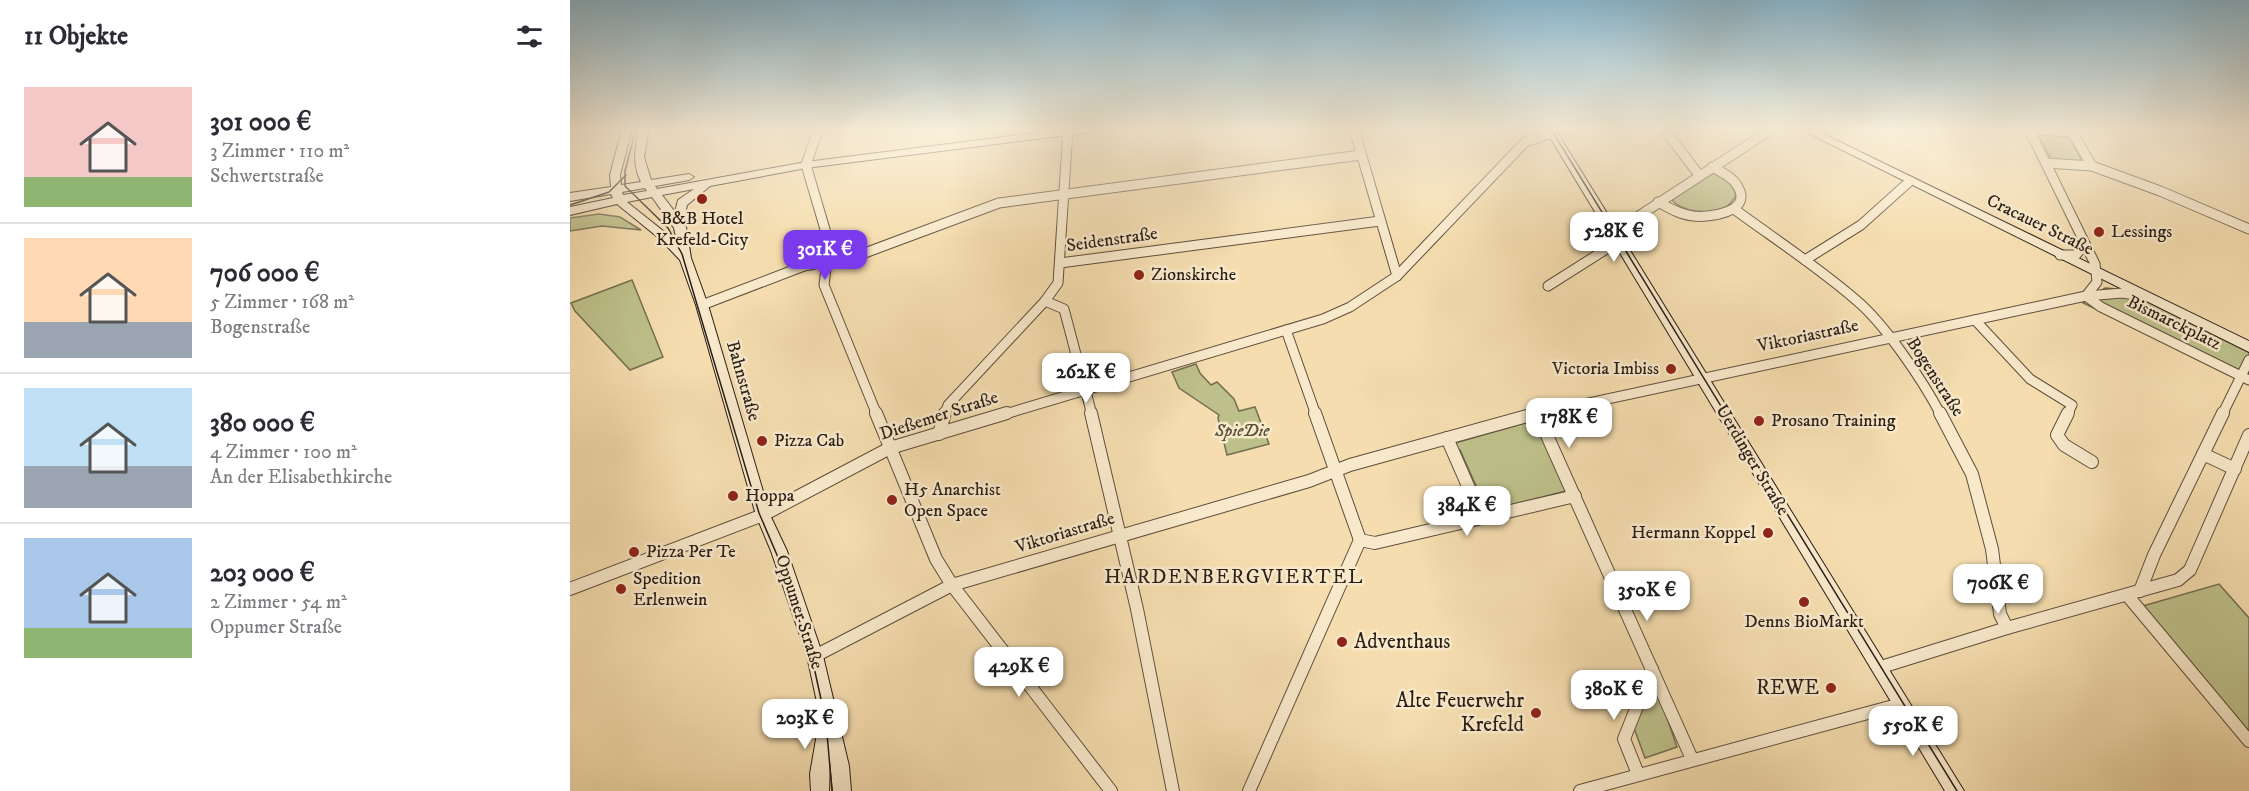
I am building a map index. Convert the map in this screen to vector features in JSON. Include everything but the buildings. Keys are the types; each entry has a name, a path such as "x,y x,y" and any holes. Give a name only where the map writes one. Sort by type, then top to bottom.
{"main road":[{"path":"615,188 617,166"},
{"path":"643,166 651,187"},
{"path":"570,211 620,200 651,187 764,168 793,166"},
{"path":"570,197 615,188 723,180 801,166"},
{"name":"Uerdinger Straße","path":"1572,166 1955,791"},
{"name":"Cracauer Straße","path":"1880,166 2098,274"},
{"path":"678,222 680,206 685,199 706,186 723,180"},
{"name":"Bahnstraße","path":"651,187 678,222 685,258 702,304 763,515"},
{"name":"Bahnstraße","path":"615,188 620,200 664,236 685,258"},
{"name":"Bismarckplatz","path":"2098,274 2249,347"},
{"name":"Oppumer Straße","path":"763,515 779,551 815,656 840,766 842,791"},
{"name":"Oppumer Straße","path":"820,791 819,774 828,712"}],"street":[{"path":"806,166 832,253 824,285 936,559 952,585 1111,791"},
{"path":"1060,263 1064,166"},
{"path":"702,304 804,266 846,260 999,203 1279,166"},
{"path":"1364,166 1397,276"},
{"name":"Dießemer Straße","path":"570,590 763,515 890,448 1323,319 1350,307 1397,276 1502,166"},
{"path":"1692,166 1699,175"},
{"path":"1610,229 1628,223 1658,202 1712,166 1736,180 1742,191 1740,201 1734,209 1719,215 1691,216 1658,202"},
{"path":"2047,166 2098,274 2099,281 2096,288 2086,296"},
{"path":"2092,166 2160,191 2249,229"},
{"path":"1805,260 1861,225 1910,181"},
{"name":"Bogenstraße","path":"1734,209 1805,260 1858,302 1889,337 1928,391 1972,474 1992,549 2000,614 2007,628"},
{"name":"Seidenstraße","path":"939,434 948,405 1045,301 1058,283 1060,263 1380,221"},
{"path":"1548,286 1608,248 1620,244"},
{"path":"2059,255 2077,256 2085,244"},
{"name":"Viktoriastraße","path":"815,656 952,585 1537,413 2086,296 2122,293 2142,296"},
{"name":"Bismarckplatz","path":"2086,296 2101,307 2245,378"},
{"path":"1045,301 1064,309 1086,389 1122,535 1173,791"},
{"path":"1975,320 2030,379 2072,405 2057,435 2064,446 2092,462"},
{"path":"1249,791 1360,540 1287,330"},
{"path":"2133,593 2203,454 2245,378 2249,360"},
{"path":"1537,413 1692,759"},
{"path":"1878,668 2007,628 2178,580 2190,570 2249,435"},
{"path":"1446,438 1482,518"},
{"path":"2203,454 2235,469"},
{"path":"1360,540 1375,543 1575,496"},
{"path":"2133,593 2249,741"},
{"path":"1638,774 1624,739 1652,669"},
{"path":"1580,791 1901,704"}],"green space":[{"path":"1715,172 1733,185 1736,196 1727,206 1720,210 1705,212 1689,210 1671,199"},
{"path":"599,214 620,217 641,230 602,226 570,231 570,218"},
{"path":"632,280 663,357 630,370 575,311 571,303"},
{"path":"2105,288 2142,291 2249,342 2249,383 2083,303"},
{"name":"SpieDie","path":"1196,364 1200,373 1211,385 1217,382 1234,399 1239,411 1255,407 1269,444 1227,455 1219,415 1179,388 1172,372"},
{"path":"1535,422 1566,491 1487,511 1480,503 1482,499 1460,450 1456,450 1455,443"},
{"path":"2219,584 2249,618 2249,733 2143,606"},
{"path":"1647,692 1660,697 1677,747 1645,758 1634,728"}],"tram line":[{"path":"625,176 626,166"},
{"path":"1574,166 1957,791"},
{"path":"570,205 609,192 625,176"},
{"path":"625,176 625,186 668,228 682,254 759,513 777,555 812,658 826,722 832,791"}],"place":[{"name":"B&B Hotel Krefeld-City","path":"702,199"},
{"name":"Lessings","path":"2099,232"},
{"name":"Zionskirche","path":"1139,275"},
{"name":"Victoria Imbiss","path":"1671,369"},
{"name":"Prosano Training","path":"1759,421"},
{"name":"Pizza Cab","path":"762,441"},
{"name":"Hoppa","path":"733,496"},
{"name":"H5 Anarchist Open Space","path":"892,500"},
{"name":"Hermann Koppel","path":"1768,533"},
{"name":"Pizza Per Te","path":"634,552"},
{"name":"Spedition Erlenwein","path":"621,589"},
{"name":"Denns BioMarkt","path":"1804,602"},
{"name":"Adventhaus","path":"1342,642"},
{"name":"REWE","path":"1831,688"},
{"name":"Alte Feuerwehr Krefeld","path":"1536,713"}],"district":[{"name":"HARDENBERGVIERTEL","path":"1234,577"}]}
